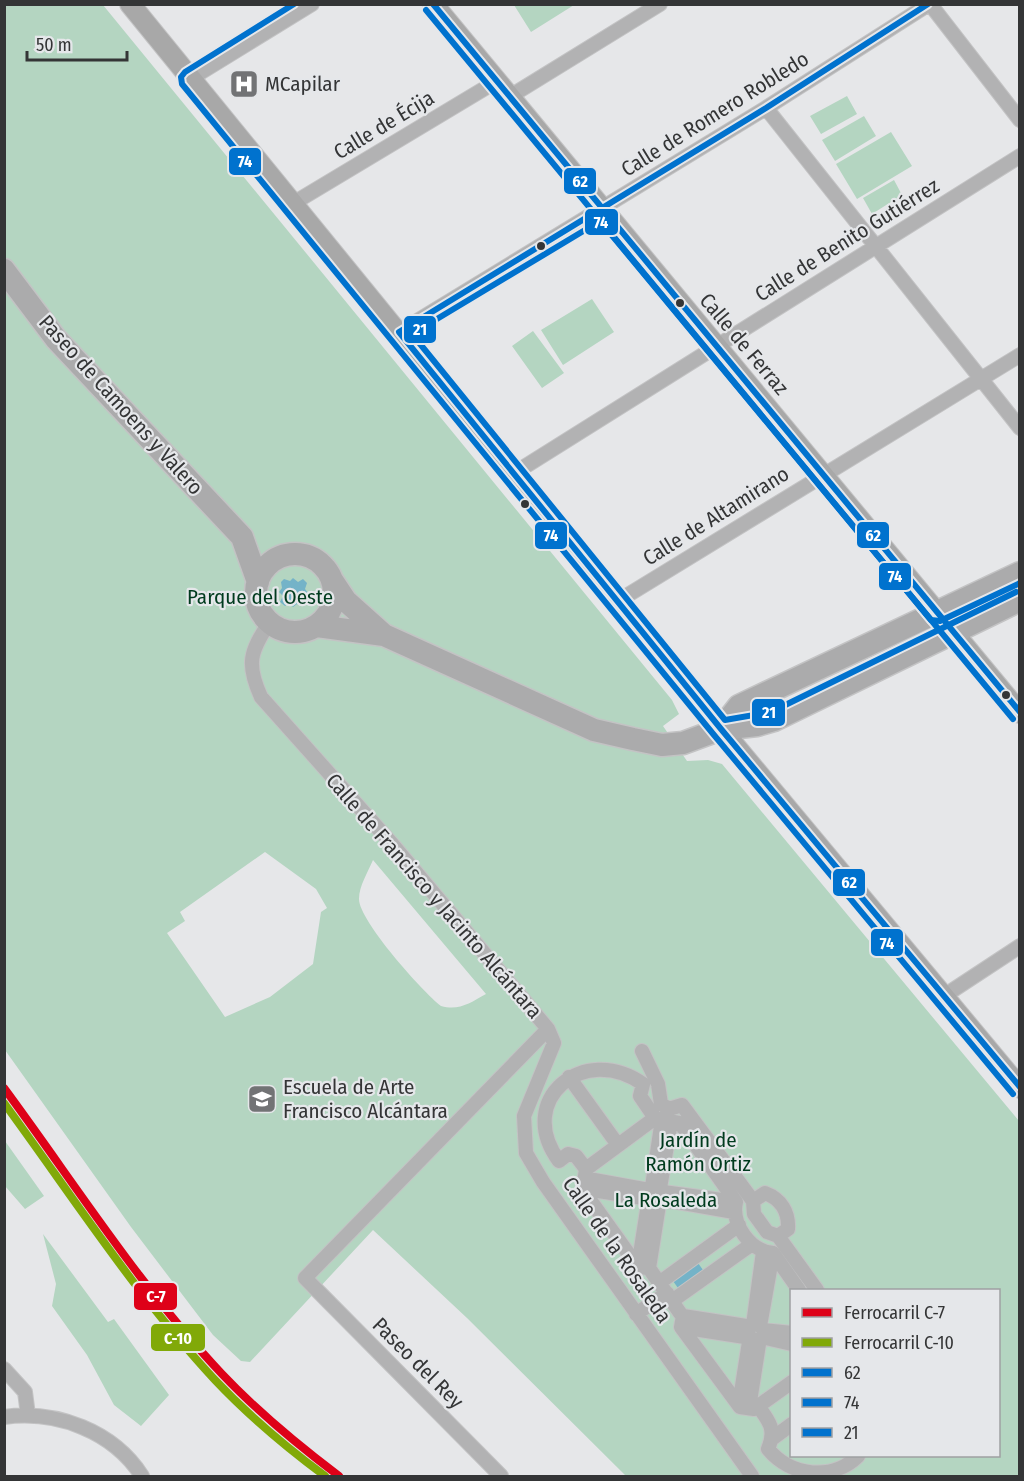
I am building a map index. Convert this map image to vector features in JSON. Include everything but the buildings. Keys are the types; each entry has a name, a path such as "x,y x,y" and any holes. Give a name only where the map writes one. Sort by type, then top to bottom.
{"main road":[{"path":"130,4 722,729 1020,1088"},
{"name":"Calle de Ferraz","path":"433,4 1020,713"},
{"name":"Paseo de Camoens y Valero","path":"4,270 56,339 242,537"},
{"path":"242,537 316,560 326,568 346,601 384,635"},
{"path":"242,537 258,582 257,604 269,623 280,630 293,633 317,626 384,635 594,730 662,745 683,743 722,729 757,725 774,720 1020,600"},
{"path":"258,582 270,563 291,554"},
{"path":"722,729 739,706 1020,573"},
{"path":"317,626 327,617 333,605 335,592 332,579"}],"street":[{"path":"190,79 312,4"},
{"name":"Calle de Écija","path":"292,204 660,4"},
{"path":"930,4 1020,120"},
{"name":"Calle de Romero Robledo","path":"399,332 766,108 930,4"},
{"path":"766,108 1020,428"},
{"name":"Calle de Benito Gutiérrez","path":"513,474 1020,156"},
{"name":"Calle de Altamirano","path":"618,601 1020,355"},
{"name":"Calle de Francisco y Jacinto Alcántara","path":"269,623 253,651 251,663 252,678 261,697 393,845 548,1029 305,1278"},
{"path":"944,996 1020,945"},
{"name":"Calle de la Rosaleda","path":"548,1029 554,1043 524,1116 523,1134 526,1153 543,1182 752,1476"},
{"path":"642,1051 658,1084 661,1104 669,1109 682,1105 753,1201 754,1214 767,1232 778,1236 816,1289"},
{"path":"736,1213 655,1194 644,1198 591,1180 576,1156 568,1154 559,1161 546,1136 544,1120 556,1089 569,1077 599,1068 613,1069 630,1075 643,1084 640,1096 663,1120 680,1124 736,1213 763,1250 799,1289"},
{"path":"569,1077 618,1145"},
{"path":"663,1120 618,1145 583,1190 586,1197 643,1268 666,1292 682,1321 748,1407 773,1426 773,1438 768,1449 776,1458 787,1467 802,1473 827,1473 851,1458"},
{"path":"643,1268 648,1204 655,1194 663,1120"},
{"path":"753,1201 765,1193 774,1197 789,1215 788,1229 778,1236"},
{"path":"636,1314 666,1292 736,1213"},
{"path":"666,1292 763,1250"},
{"path":"748,1407 759,1344 756,1332 763,1250"},
{"name":"Paseo del Rey","path":"305,1278 501,1476"},
{"path":"682,1321 745,1337 756,1332 790,1333"},
{"path":"756,1332 790,1343"},
{"path":"4,1369 25,1392 28,1415"},
{"path":"748,1407 790,1384"},
{"path":"4,1417 28,1415 72,1423 100,1436 120,1449 142,1476"},
{"path":"773,1438 790,1425"}],"green space":[{"name":"Parque del Oeste","path":"5,5 103,5 672,700 679,714 663,726 687,761 708,760 722,764 1019,1121 1019,1476 626,1476 467,1318 373,1230 250,1362 241,1361 213,1335 131,1227 5,1050","holes":["265,852 316,889 327,908 321,912 313,964 270,997 225,1017 167,933 185,921 180,912","373,860 486,994 459,1007 441,1006 393,955 369,923 359,899 362,884"]},
{"path":"514,5 574,5 531,32"},
{"path":"847,96 857,114 821,134 810,116"},
{"path":"864,116 876,136 835,161 822,140"},
{"path":"891,132 912,166 857,199 836,164"},
{"path":"894,180 902,195 872,214 863,198"},
{"path":"592,299 614,332 563,365 541,330"},
{"path":"533,331 564,373 542,388 512,346"},
{"path":"5,1141 44,1196 25,1209 5,1186"},
{"path":"43,1234 108,1322 114,1319 169,1395 141,1426 114,1405 87,1355 52,1306 56,1284"}],"water":[{"path":"293,578 298,582 303,579 307,583 305,589 308,593 304,606 297,604 293,607 290,603 285,606 280,602 283,596 279,592 282,588 281,582 284,579 290,581"},
{"path":"698,1263 703,1270 678,1288 673,1281"}],"rail line":[{"name":"C-7","path":"4,1088 136,1271 192,1341 264,1415 339,1476"},
{"name":"C-10","path":"4,1103 106,1245 186,1348 254,1418 325,1476"}],"transit line":[{"name":"74","path":"294,4 185,72 181,77 182,84 714,735 1013,1094"},
{"name":"62","path":"433,4 1020,712"},
{"name":"62","path":"928,4 766,108 399,332 721,729 1020,1087"},
{"name":"74","path":"426,10 1013,719"},
{"name":"21","path":"1016,592 771,712 725,720 412,334 600,221 931,620 940,621 1020,583"}],"place":[{"name":"MCapilar","path":"244,84"},
{"name":"Escuela de Arte Francisco Alcántara","path":"262,1099"}],"park label":[{"name":"Jardín de Ramón Ortiz","path":"698,1152"},
{"name":"La Rosaleda","path":"666,1200"}]}
